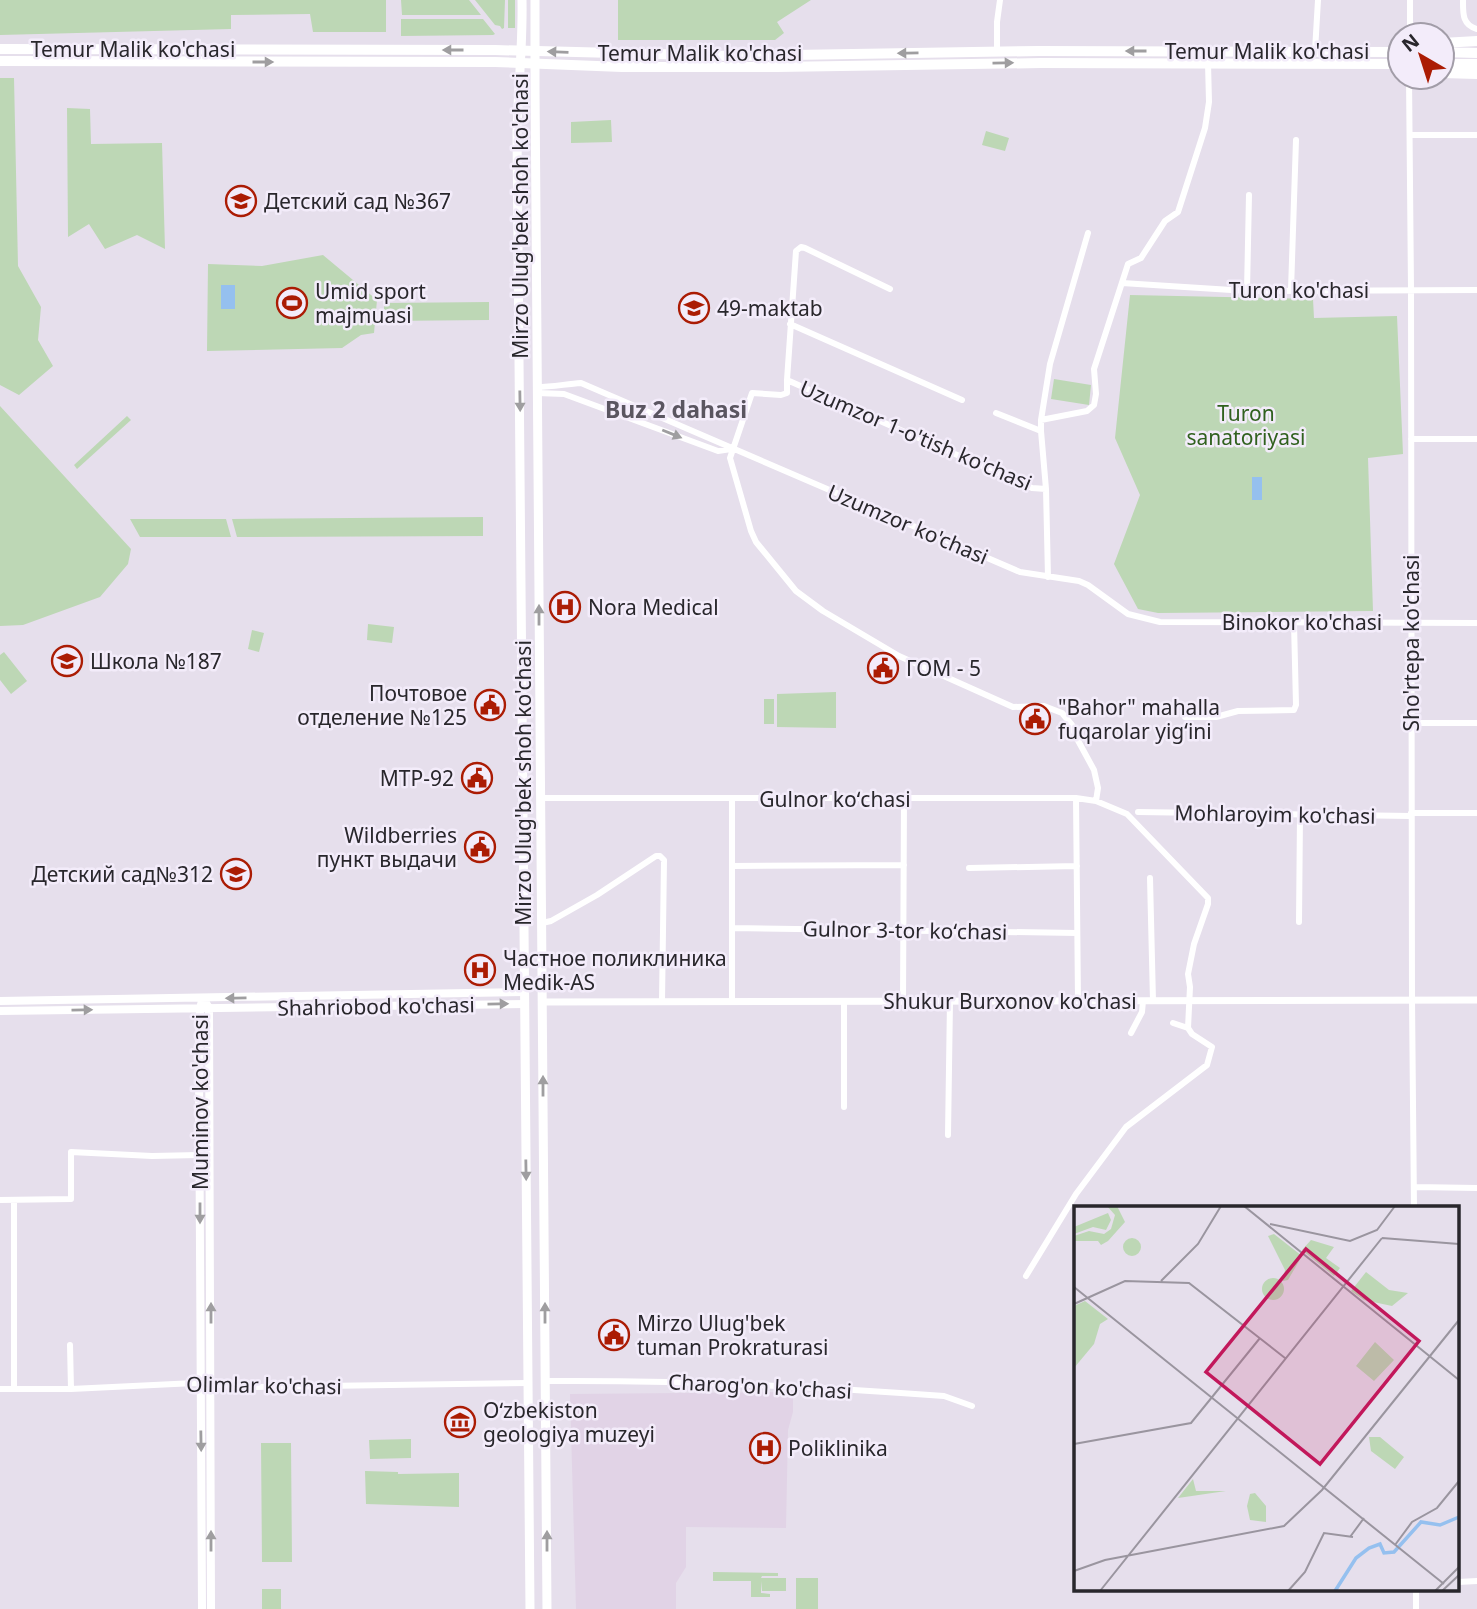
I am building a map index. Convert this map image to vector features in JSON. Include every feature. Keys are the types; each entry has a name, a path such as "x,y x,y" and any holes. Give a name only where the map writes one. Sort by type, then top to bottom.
{"highway":[{"path":"1456,42 1477,41"},
{"path":"1357,51 1386,48"},
{"name":"Temur Malik ko'chasi","path":"0,49 521,50 720,56 997,51 1386,52"},
{"path":"67,49 67,62"},
{"path":"127,62 128,49"},
{"path":"1456,52 1477,53"},
{"name":"Temur Malik ko'chasi","path":"0,61 520,63 622,67 1041,63 1386,65"},
{"path":"1456,64 1477,64"},
{"path":"1456,73 1477,74"}],"main road":[{"name":"Mirzo Ulug'bek shoh ko'chasi","path":"522,0 517,89 530,1609"},
{"name":"Mirzo Ulug'bek shoh ko'chasi","path":"535,0 547,1609"},
{"path":"519,235 536,235"},
{"path":"519,305 537,305"},
{"path":"521,479 538,479"},
{"path":"525,992 542,1002"},
{"name":"Shahriobod ko'chasi","path":"0,1001 525,992"},
{"name":"Muminov ko'chasi","path":"202,998 211,1384 211,1609"},
{"name":"Shahriobod ko'chasi","path":"0,1011 542,1002"},
{"name":"Muminov ko'chasi","path":"202,1609 200,1155 204,1008"},
{"path":"527,1284 545,1285"},
{"path":"529,1480 546,1480"}],"street":[{"path":"997,51 1000,0"},
{"path":"1315,51 1318,0"},
{"path":"1410,0 1410,21"},
{"path":"1463,0 1465,22 1477,29"},
{"path":"1041,420 1087,411 1094,405 1094,369 1128,264 1141,258 1165,221 1178,212 1205,128 1209,102 1208,63"},
{"name":"Sho'rtepa ko'chasi","path":"1409,91 1414,1206"},
{"path":"1410,135 1477,135"},
{"path":"1290,290 1297,140"},
{"path":"1247,291 1249,195"},
{"path":"1048,577 1041,420 1051,364 1088,233"},
{"path":"890,289 805,248 797,250 787,393 752,393 730,458 751,531 756,542 796,591 823,611 906,660 1013,707 1045,706 1062,713 1072,725 1094,770 1098,788 1096,801"},
{"name":"Turon ko'chasi","path":"1122,282 1247,291 1477,290"},
{"path":"790,324 962,400"},
{"name":"Uzumzor 1-o'tish ko'chasi","path":"787,380 1032,488 1046,489"},
{"name":"Uzumzor ko'chasi","path":"537,390 581,383 1020,572 1070,579 1088,585 1128,614"},
{"name":"Uzumzor ko'chasi","path":"537,390 564,394 719,451 733,449"},
{"path":"996,413 1041,431"},
{"path":"1411,439 1477,439"},
{"name":"Binokor ko'chasi","path":"1128,614 1160,622 1477,623"},
{"path":"1185,717 1216,717 1238,711 1294,709 1294,623"},
{"path":"1412,723 1477,723"},
{"name":"Gulnor koʻchasi","path":"541,798 1076,798 1096,801 1127,814 1208,898 1188,974 1189,1001"},
{"path":"1076,798 1077,1001"},
{"path":"732,799 732,1001"},
{"path":"903,1001 904,799"},
{"name":"Mohlaroyim ko'chasi","path":"1138,812 1300,815 1477,813"},
{"path":"1299,922 1300,815"},
{"path":"542,923 551,921 597,895 656,856 660,856 664,860 662,1001"},
{"path":"732,866 905,864"},
{"path":"969,868 1077,866"},
{"path":"1150,878 1153,1001"},
{"name":"Gulnor 3-tor koʻchasi","path":"732,928 1077,933"},
{"name":"Shukur Burxonov ko'chasi","path":"542,1002 1477,1000"},
{"path":"844,1001 844,1107"},
{"path":"948,1135 950,1001"},
{"path":"1131,1033 1142,1012 1143,1001"},
{"path":"1026,1276 1076,1194 1126,1127 1207,1065 1212,1047 1192,1034 1188,1028 1189,1001"},
{"path":"1173,1023 1188,1028"},
{"path":"0,1200 71,1199 71,1152 152,1156 200,1155"},
{"path":"1414,1187 1477,1188"},
{"path":"14,1199 14,1389"},
{"path":"70,1345 71,1389"},
{"name":"Charog'on ko'chasi","path":"545,1381 775,1385 944,1396 972,1406"},
{"name":"Olimlar ko'chasi","path":"0,1389 71,1389 201,1383 277,1387 528,1383"}],"shaded area":[{"path":"793,1392 793,1412 788,1430 786,1528 686,1527 686,1567 676,1583 676,1609 576,1609 570,1394"}],"green space":[{"path":"0,0 386,0 386,32 313,32 310,14 231,15 231,29 0,35"},
{"path":"401,0 469,0 481,15 402,15"},
{"path":"475,0 505,0 504,28 495,25"},
{"path":"508,0 515,0 515,28 508,28"},
{"path":"618,0 811,0 777,22 784,33 775,40 618,40"},
{"path":"401,19 483,19 495,34 401,36"},
{"path":"0,78 14,78 18,266 41,307 38,340 53,366 19,395 0,385"},
{"path":"67,108 90,109 91,144 162,143 165,249 137,235 105,249 89,224 68,237"},
{"path":"611,120 612,142 571,143 571,122"},
{"path":"986,131 1009,138 1005,151 982,145"},
{"name":"Umid sport majmuasi","path":"323,255 377,300 374,333 361,335 342,348 207,351 208,264 262,266"},
{"name":"Turon sanatoriyasi","path":"1130,295 1313,299 1314,318 1397,316 1403,454 1368,458 1373,611 1158,613 1138,609 1114,564 1140,495 1115,438"},
{"path":"489,302 489,320 384,321 384,303"},
{"path":"1054,379 1091,385 1089,405 1051,399"},
{"path":"0,406 131,549 128,564 100,597 23,625 0,626"},
{"path":"127,416 131,420 77,469 74,465"},
{"path":"483,517 483,536 237,537 232,519"},
{"path":"130,519 226,519 231,537 140,537"},
{"path":"368,624 394,627 392,643 367,640"},
{"path":"252,630 264,633 259,652 248,649"},
{"path":"4,652 27,681 11,694 0,680 0,655"},
{"path":"836,692 836,728 777,727 777,694"},
{"path":"764,699 774,699 774,724 764,724"},
{"path":"411,1439 411,1458 370,1459 369,1440"},
{"path":"261,1443 291,1443 292,1562 262,1562"},
{"path":"365,1471 398,1474 459,1473 459,1507 366,1504"},
{"path":"713,1572 778,1573 778,1576 761,1578 786,1578 786,1591 762,1591 761,1581 761,1593 770,1594 770,1597 751,1597 751,1581 713,1581"},
{"path":"796,1578 818,1578 818,1609 796,1609"},
{"path":"262,1589 281,1589 281,1609 262,1609"}],"water":[{"path":"221,285 235,285 235,309 221,309"},
{"path":"1252,477 1262,477 1262,500 1252,500"}],"place":[{"name":"Детский сад №367","path":"241,201"},
{"name":"Umid sport majmuasi","path":"292,303"},
{"name":"49-maktab","path":"694,308"},
{"name":"Nora Medical","path":"565,607"},
{"name":"Школа №187","path":"67,661"},
{"name":"ГОМ - 5","path":"883,668"},
{"name":"Почтовое отделение №125","path":"490,705"},
{"name":"\"Bahor\" mahalla fuqarolar yig‘ini","path":"1035,719"},
{"name":"MTP-92","path":"477,778"},
{"name":"Wildberries пункт выдачи","path":"480,847"},
{"name":"Детский сад№312","path":"236,874"},
{"name":"Частное поликлиника Medik-AS","path":"480,970"},
{"name":"Mirzo Ulug'bek tuman Prokraturasi","path":"614,1335"},
{"name":"Oʻzbekiston geologiya muzeyi","path":"460,1422"},
{"name":"Poliklinika","path":"765,1448"}],"district":[{"name":"Buz 2 dahasi","path":"676,409"}]}
